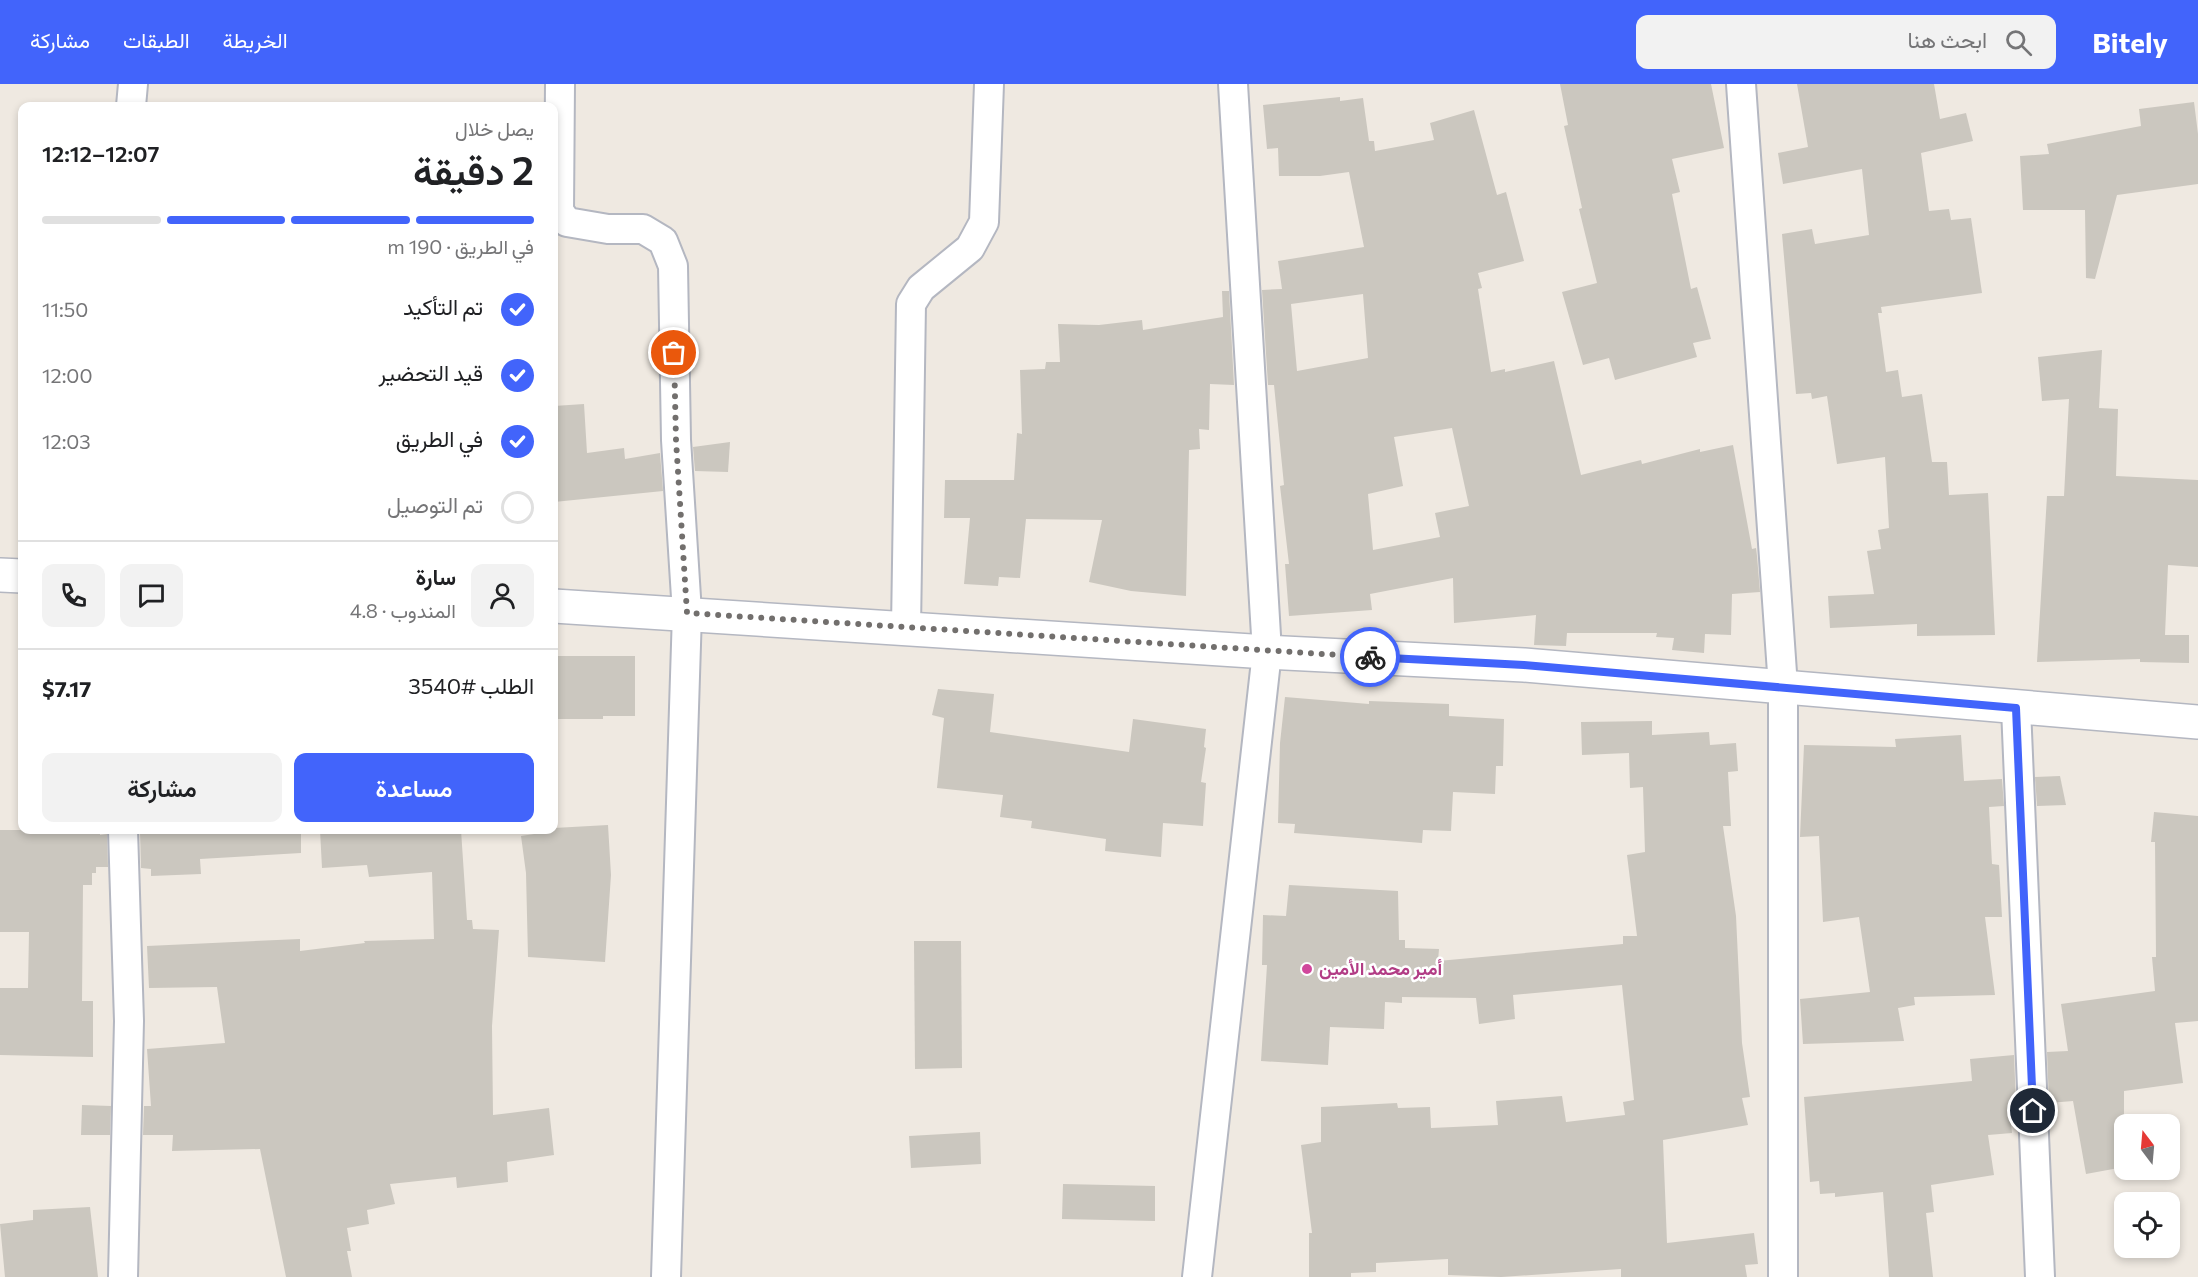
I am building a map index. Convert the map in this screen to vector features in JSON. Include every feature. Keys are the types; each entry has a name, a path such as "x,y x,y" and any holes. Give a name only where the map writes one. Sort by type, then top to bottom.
{"street":[{"path":"131,102 133,84"},
{"path":"560,84 559,211 567,222 608,229 643,229 663,241 673,266 676,440 687,613 666,1277"},
{"path":"906,628 911,304 921,288 970,248 984,222 989,84"},
{"path":"1197,1277 1267,652 1233,84"},
{"path":"1741,84 1783,687 1783,1277"},
{"path":"0,575 18,576"},
{"path":"558,606 1267,652 1524,665 2198,722"},
{"path":"2016,708 2040,1277"},
{"path":"123,834 129,1021 123,1277"}],"building":[{"path":"1560,84 1711,84 1724,148 1672,159 1680,192 1672,194 1691,289 1697,287 1711,339 1693,343 1697,357 1615,380 1609,358 1583,365 1562,292 1597,283 1579,209 1582,208 1564,126 1568,125"},
{"path":"1797,84 1934,84 1940,119 1966,113 1973,141 1921,153 1929,211 1949,209 1951,220 1971,218 1982,293 1881,307 1882,313 1878,313 1886,372 1898,370 1902,397 1922,394 1932,462 1947,462 1949,495 1988,493 1995,635 1917,636 1917,624 1830,628 1828,596 1874,594 1867,551 1881,549 1878,530 1889,528 1885,457 1837,464 1827,396 1812,399 1811,393 1796,394 1782,234 1812,229 1815,244 1869,235 1862,169 1783,184 1778,153 1808,147"},
{"path":"1340,97 1340,101 1363,98 1369,141 1374,141 1375,151 1434,140 1430,123 1474,110 1497,195 1506,192 1524,261 1478,273 1482,288 1478,289 1491,372 1505,369 1505,372 1554,361 1581,475 1641,460 1642,464 1700,449 1700,452 1733,445 1752,549 1756,548 1760,592 1732,594 1731,635 1705,634 1704,653 1672,650 1674,638 1656,637 1657,633 1567,633 1566,646 1534,645 1536,615 1454,623 1453,578 1370,594 1372,610 1289,616 1285,564 1289,564 1280,486 1284,485 1274,385 1268,385 1262,290 1282,289 1278,261 1364,247 1349,172 1320,176 1279,176 1278,148 1267,149 1263,105","holes":["1363,294 1368,358 1297,371 1291,304","1452,428 1469,506 1435,513 1440,537 1373,550 1368,494 1403,486 1394,437"]},
{"path":"2194,102 2198,134 2198,184 2117,195 2095,279 2086,278 2085,210 2023,210 2020,156 2049,154 2047,144 2141,126 2139,109"},
{"path":"1222,291 1229,291 1234,385 1210,384 1209,430 1199,429 1200,449 1189,450 1186,596 1131,591 1089,582 1102,520 1026,519 1020,578 999,577 998,586 964,584 970,518 944,518 945,480 1014,480 1017,433 1022,434 1020,370 1045,369 1046,362 1060,362 1058,324 1099,325 1142,320 1143,330 1223,317"},
{"path":"2102,350 2099,408 2118,409 2116,476 2198,480 2198,567 2168,565 2165,635 2189,635 2189,663 2140,662 2140,659 2037,662 2047,496 2064,496 2069,399 2042,401 2038,357"},
{"path":"584,404 587,453 624,448 625,459 660,453 663,491 558,502 558,406"},
{"path":"730,442 728,472 695,471 693,447"},
{"path":"558,656 635,656 635,716 603,716 603,719 558,719"},
{"path":"938,689 994,694 990,732 1129,752 1133,719 1206,729 1201,782 1206,783 1203,826 1163,823 1161,857 1105,851 1106,839 1031,828 1032,821 1000,817 1003,795 937,788 944,718 932,715"},
{"path":"1285,697 1369,704 1369,701 1449,704 1449,716 1504,719 1503,766 1496,766 1495,794 1453,792 1451,831 1423,830 1422,843 1294,833 1295,824 1278,823 1280,743"},
{"path":"1652,721 1652,735 1709,732 1710,745 1736,743 1738,771 1728,772 1731,826 1723,826 1736,916 1742,1043 1750,1097 1742,1098 1748,1125 1663,1140 1667,1243 1754,1233 1758,1264 1745,1265 1747,1277 1621,1277 1621,1269 1501,1277 1448,1275 1448,1259 1376,1263 1376,1272 1351,1273 1351,1277 1309,1277 1309,1233 1312,1233 1301,1145 1321,1142 1321,1107 1397,1103 1398,1108 1430,1107 1431,1128 1498,1125 1496,1101 1562,1096 1566,1122 1625,1115 1623,1102 1634,1100 1622,985 1513,995 1515,1019 1479,1024 1476,998 1402,997 1402,1003 1385,1002 1384,1029 1330,1027 1328,1065 1261,1061 1267,965 1262,965 1263,915 1286,916 1289,885 1398,891 1399,940 1405,940 1405,948 1439,949 1438,961 1623,944 1623,936 1637,936 1627,855 1645,852 1643,787 1630,788 1629,753 1582,755 1581,722"},
{"path":"1961,735 1964,781 2002,779 2004,806 1989,807 1992,864 1999,865 2002,917 1985,917 1995,995 1914,997 1915,1005 1898,1008 1904,1041 1803,1044 1800,999 1870,992 1859,917 1823,922 1819,836 1800,837 1804,745 1896,747 1895,739"},
{"path":"2060,776 2066,805 2037,806 2035,777"},
{"path":"2154,812 2198,816 2198,1021 2175,1023 2183,1083 2124,1091 2124,1114 2114,1114 2114,1169 2086,1174 2073,1101 2049,1103 2047,1052 2068,1051 2061,1004 2155,991 2152,957 2156,957 2155,842 2151,842"},
{"path":"608,825 611,875 605,962 528,957 526,873 521,836 558,834 558,828"},
{"path":"0,830 18,830 18,834 107,834 108,867 96,867 96,873 92,873 92,885 83,885 82,1001 93,1001 93,1057 0,1055 0,988 28,988 29,932 0,932"},
{"path":"140,834 301,834 301,853 200,859 201,874 151,876 151,869 141,868"},
{"path":"320,834 461,834 467,920 472,920 473,929 499,930 492,1026 493,1115 549,1108 554,1155 507,1162 508,1182 457,1188 456,1177 390,1184 395,1204 367,1210 369,1224 347,1228 351,1251 347,1251 352,1277 286,1277 260,1149 172,1151 173,1135 143,1135 144,1106 151,1106 147,1049 225,1043 217,987 149,988 147,946 300,939 300,951 365,943 364,941 434,939 432,872 369,877 367,865 322,868"},
{"path":"914,941 961,941 962,1068 915,1069"},
{"path":"2014,1055 2016,1105 2009,1105 2012,1133 1988,1135 1994,1175 1931,1185 1934,1212 1926,1213 1933,1277 1889,1277 1883,1192 1835,1197 1835,1193 1820,1194 1819,1181 1810,1182 1804,1097 1972,1081 1970,1059"},
{"path":"82,1105 111,1106 110,1135 81,1135"},
{"path":"980,1132 981,1164 911,1168 909,1136"},
{"path":"1063,1184 1155,1186 1155,1221 1062,1219"},
{"path":"90,1207 98,1277 5,1277 0,1224 33,1220 33,1210"}],"way so far":[{"path":"674,353 676,440 687,613 1370,657"}],"place":[{"name":"أمير محمد الأمين","path":"1307,969"}],"route":[{"path":"1370,657 1524,665 2016,708 2033,1111"}]}
